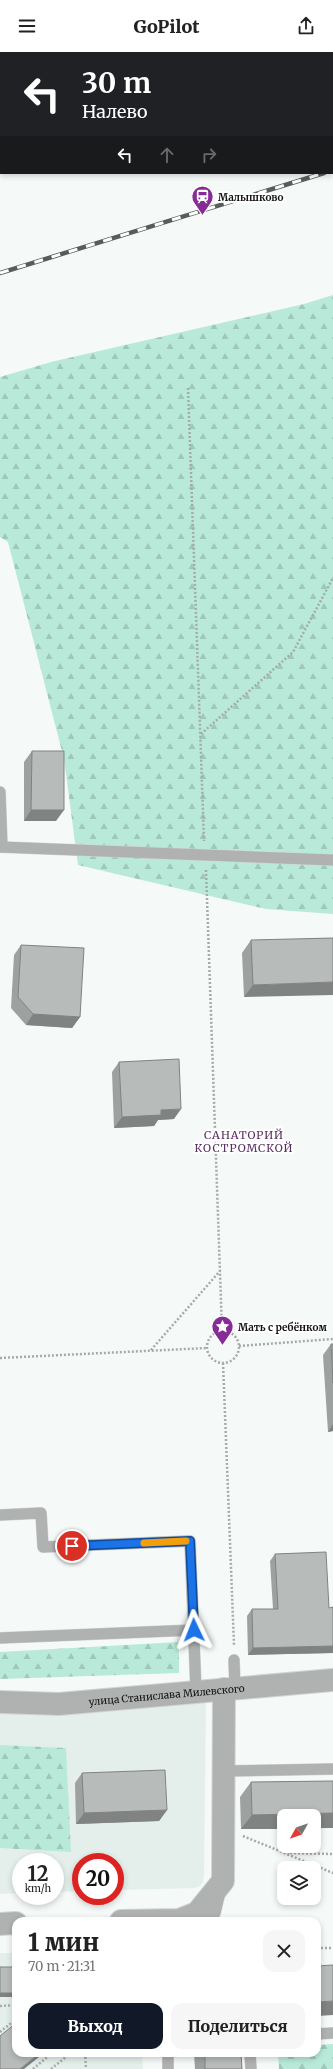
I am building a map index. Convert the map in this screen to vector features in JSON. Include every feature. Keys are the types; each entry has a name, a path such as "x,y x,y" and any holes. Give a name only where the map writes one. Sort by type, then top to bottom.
{"street":[{"name":"улица Станислава Милевского","path":"0,1702 59,1704 333,1680"},
{"path":"187,1917 197,1913 222,1880 223,1771 229,1689"},
{"path":"0,1924 12,1923"}],"lane":[{"path":"0,792 1,847 333,860"},
{"path":"0,1515 42,1513 43,1547 190,1541 196,1692"},
{"path":"0,1638 194,1630"},
{"path":"229,1689 234,1660"},
{"path":"223,1771 333,1769"},
{"path":"212,1917 214,1913 222,1880"},
{"path":"321,2034 333,2033"},
{"path":"168,2057 168,2069"},
{"path":"250,2057 251,2069"}],"path":[{"path":"200,735 293,652 333,578"},
{"path":"151,1351 220,1271"},
{"path":"223,1331 235,1336 239,1346 234,1359 223,1363 216,1362 210,1358 207,1348 208,1340 212,1335 223,1331"},
{"path":"239,1346 333,1339"},
{"path":"0,1358 207,1348"},
{"path":"223,1363 234,1660"},
{"path":"223,1820 237,1834 277,1849"},
{"path":"287,1853 333,1854"},
{"path":"287,1853 333,1873"},
{"path":"321,1948 333,1948"},
{"path":"0,2006 12,2005"},
{"path":"0,2032 12,2022"},
{"path":"32,2069 47,2057"},
{"path":"51,2069 67,2057"},
{"path":"85,2057 86,2069"}],"shaded area":[{"path":"206,1702 204,1875 203,1882 200,1886 195,1888 124,1890 124,1853 72,1853 72,1891 64,1892 64,1853 12,1853 12,1893 0,1894 0,1713 61,1714"},
{"path":"0,1953 12,1953 12,2057 142,2057 143,2069 0,2069"}],"green space":[{"path":"333,295 333,914 266,909 78,865 64,759 8,542 0,537 0,377 51,362 304,304"},
{"path":"179,1642 179,1673 0,1679 0,1652"},
{"path":"0,1745 66,1748 71,1852 0,1848"},
{"path":"333,2044 333,2069 279,2069 278,2057 321,2057 321,2045"}],"building":[{"path":"32,751 64,751 64,810 31,810"},
{"path":"333,938 333,982 253,985 251,940"},
{"path":"21,945 84,948 80,1017 33,1014 18,997"},
{"path":"179,1059 181,1109 161,1110 161,1115 122,1117 119,1062"},
{"path":"331,1344 333,1344 333,1383"},
{"path":"326,1552 329,1608 333,1607 333,1646 253,1648 252,1609 278,1609 275,1554"},
{"path":"165,1770 167,1810 84,1813 82,1773"},
{"path":"333,1781 333,1813 321,1813 321,1809 277,1809 277,1814 252,1815 251,1782"},
{"path":"333,1965 333,2001 321,2002 321,1966"},
{"path":"0,1967 12,1967 12,1993 0,1993"},
{"path":"12,2026 12,2057 35,2057 20,2069 0,2069 0,2036"},
{"path":"205,2057 241,2057 242,2069 205,2069"}],"railway":[{"path":"0,273 321,174"}],"slow traffic":[{"path":"144,1543 186,1541"}],"place":[{"name":"Малышково","path":"202,216"},
{"name":"Мать с ребёнком","path":"222,1346"}],"district":[{"name":"САНАТОРИЙ КОСТРОМСКОЙ","path":"244,1141"}],"route":[{"path":"72,1546 190,1541 194,1630"}]}
